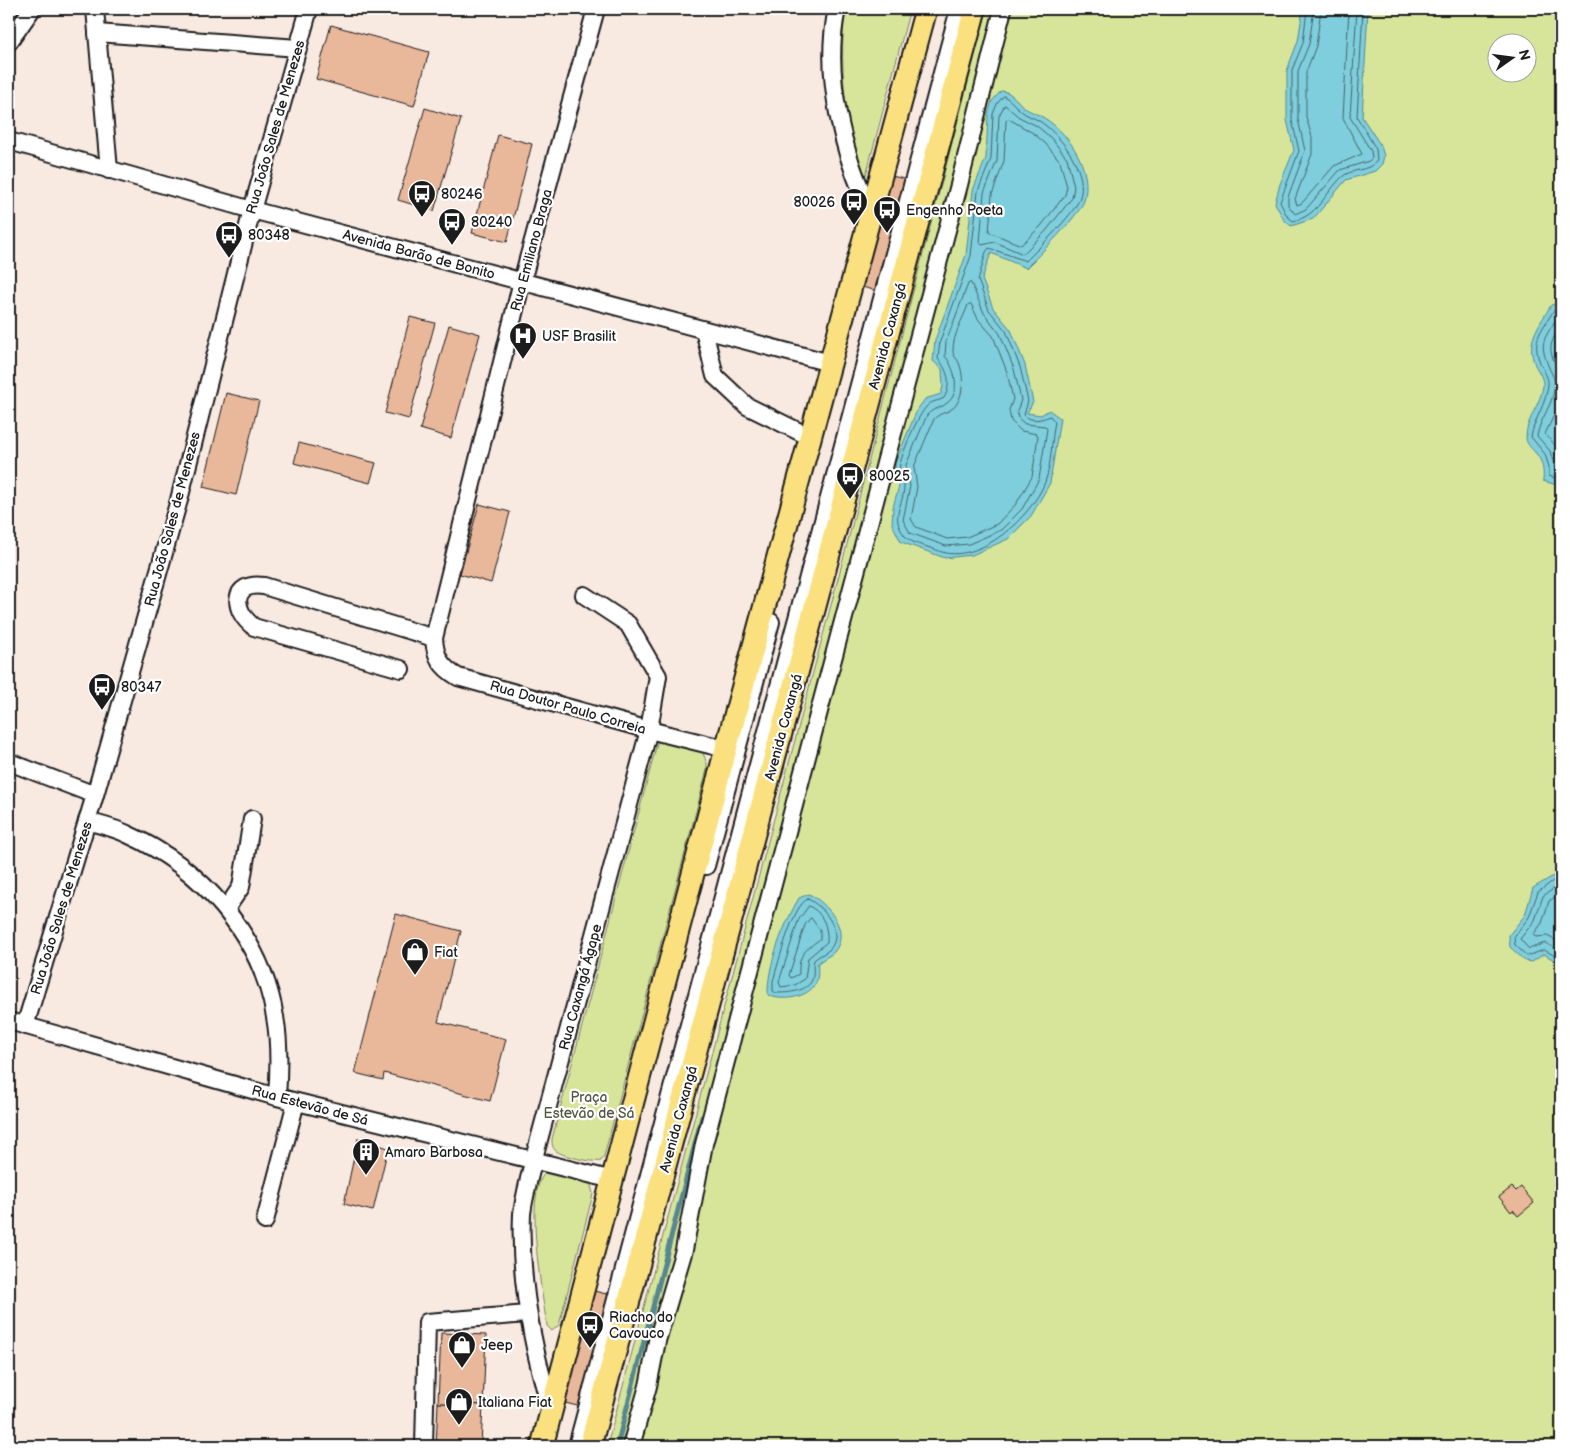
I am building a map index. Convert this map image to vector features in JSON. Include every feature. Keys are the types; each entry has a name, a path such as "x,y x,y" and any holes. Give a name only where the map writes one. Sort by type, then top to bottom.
{"main road":[{"path":"542,1446 726,749 926,9"},
{"name":"Avenida Caxangá","path":"590,1446 975,9"}],"street":[{"path":"9,42 32,9"},
{"path":"95,9 109,170"},
{"name":"Rua João Sales de Menezes","path":"25,1026 95,795 179,500 252,210 308,9"},
{"name":"Rua Emiliano Braga","path":"434,638 522,281 596,9"},
{"path":"837,9 833,56 835,96 856,182 871,212"},
{"path":"551,1446 936,9"},
{"path":"577,1446 960,9"},
{"path":"631,1446 646,1394 657,1341 684,1250 704,1144 957,195 1003,9"},
{"path":"97,34 298,48"},
{"name":"Avenida Barão de Bonito","path":"9,141 252,210 830,363"},
{"path":"704,330 715,376 747,406 810,437"},
{"path":"401,670 254,627 244,620 239,610 238,602 240,595 246,588 255,585 264,586 434,638"},
{"name":"Rua Caxangá Ágape","path":"552,1410 538,1366 528,1314 522,1258 522,1212 533,1162 649,730 658,676 628,624 584,595"},
{"name":"Rua Doutor Paulo Correia","path":"434,638 434,652 438,660 458,677 649,730 726,749"},
{"path":"9,762 95,795"},
{"path":"226,909 241,887 252,819"},
{"path":"87,821 126,833 162,852 195,876 226,909 246,939 264,976 273,1008 280,1056 277,1097"},
{"name":"Rua Estevão de Sá","path":"9,1021 277,1097 533,1162 613,1180"},
{"path":"265,1221 296,1102"},
{"path":"424,1446 427,1322 528,1314"}],"green space":[{"path":"846,9 910,9 866,175 858,160 848,119 843,70"},
{"path":"987,9 1561,9 1561,1446 607,1446 835,590"},
{"name":"Praça Estevão de Sá","path":"658,740 702,751 707,763 707,770 604,1156 601,1161 585,1160 558,1152 553,1148 552,1139"},
{"path":"547,1172 590,1181 593,1194 559,1325 552,1331 547,1326 536,1244 535,1220 536,1198 540,1182"}],"water":[{"path":"1303,9 1368,9 1362,117 1381,146 1384,156 1382,164 1375,171 1346,180 1313,219 1291,226 1284,220 1275,203 1280,184 1294,150 1287,120 1287,70 1298,41"},
{"path":"1001,91 1011,95 1025,108 1049,121 1059,130 1076,151 1082,163 1085,176 1086,189 1084,201 1080,208 1066,226 1026,268 991,253 982,279 993,308 1011,330 1025,365 1033,402 1027,413 1041,415 1049,410 1060,418 1050,483 1031,516 1008,539 972,555 945,558 901,542 892,524 893,507 899,486 895,476 895,463 917,410 925,399 941,394 943,386 942,369 933,361 935,340 966,255 973,190 986,158 988,114 992,101"},
{"path":"1561,303 1561,486 1543,481 1542,463 1529,446 1526,437 1528,424 1540,399 1543,386 1542,378 1532,356 1533,341 1538,327 1551,305"},
{"path":"1561,866 1561,964 1544,954 1532,962 1525,961 1510,947 1509,935 1525,915 1533,888 1555,875"},
{"path":"809,894 823,904 835,918 839,927 839,944 834,952 818,963 816,983 807,992 787,998 768,995 770,971 782,932 799,898"}],"building":[{"path":"331,25 429,52 414,106 316,79"},
{"path":"425,108 461,119 434,211 398,200"},
{"path":"498,135 532,144 507,242 472,233"},
{"name":"Engenho Poeta","path":"892,176 912,181 882,292 862,287"},
{"path":"410,317 435,323 409,419 385,413"},
{"path":"449,325 480,334 451,438 420,429"},
{"path":"226,393 259,401 236,495 203,487"},
{"path":"299,443 376,463 370,483 294,463"},
{"path":"479,504 510,512 491,583 460,574"},
{"name":"Fiat","path":"396,914 461,931 438,1022 506,1039 490,1101 384,1073 383,1080 355,1073"},
{"name":"Amaro Barbosa","path":"358,1138 388,1148 373,1211 344,1204"},
{"path":"1512,1187 1516,1191 1521,1187 1534,1203 1518,1216 1513,1210 1511,1212 1499,1197"},
{"name":"Riacho do Cavouco","path":"594,1291 615,1296 586,1408 565,1403"},
{"name":"Jeep","path":"441,1333 486,1335 483,1405 438,1403"},
{"name":"Italiana Fiat","path":"438,1403 483,1405 481,1446 436,1446"}],"waterway":[{"path":"617,1446 702,1117"}],"place":[{"name":"80246","path":"422,218"},
{"name":"80026","path":"854,226"},
{"name":"Engenho Poeta","path":"887,234"},
{"name":"80240","path":"452,246"},
{"name":"80348","path":"229,259"},
{"name":"USF Brasilit","path":"523,360"},
{"name":"80025","path":"850,500"},
{"name":"80347","path":"102,711"},
{"name":"Fiat","path":"415,976"},
{"name":"Amaro Barbosa","path":"366,1176"},
{"name":"Riacho do Cavouco","path":"590,1349"},
{"name":"Jeep","path":"462,1369"},
{"name":"Italiana Fiat","path":"459,1426"}]}
